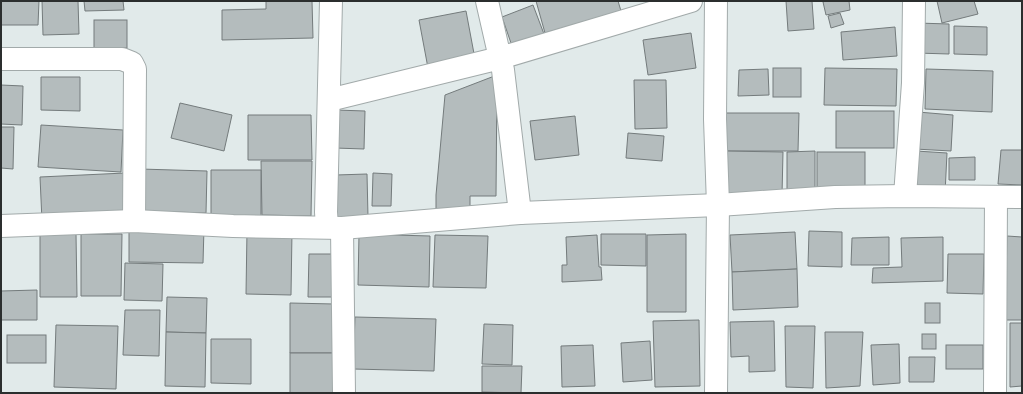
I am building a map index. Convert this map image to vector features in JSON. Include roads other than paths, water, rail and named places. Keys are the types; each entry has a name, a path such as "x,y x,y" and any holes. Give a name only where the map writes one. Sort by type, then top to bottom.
{"street":[{"path":"331,1 326,212 334,228 344,393"},
{"path":"487,1 503,70 520,213"},
{"path":"329,100 500,58 691,1"},
{"path":"716,1 715,119 718,206 716,393"},
{"path":"905,196 913,83 914,1"},
{"path":"1,59 122,59 132,63 135,69 134,221"},
{"path":"1,226 134,221 233,226 334,228 520,213 718,206 835,197 1022,197"},
{"path":"995,393 996,198"}]}
